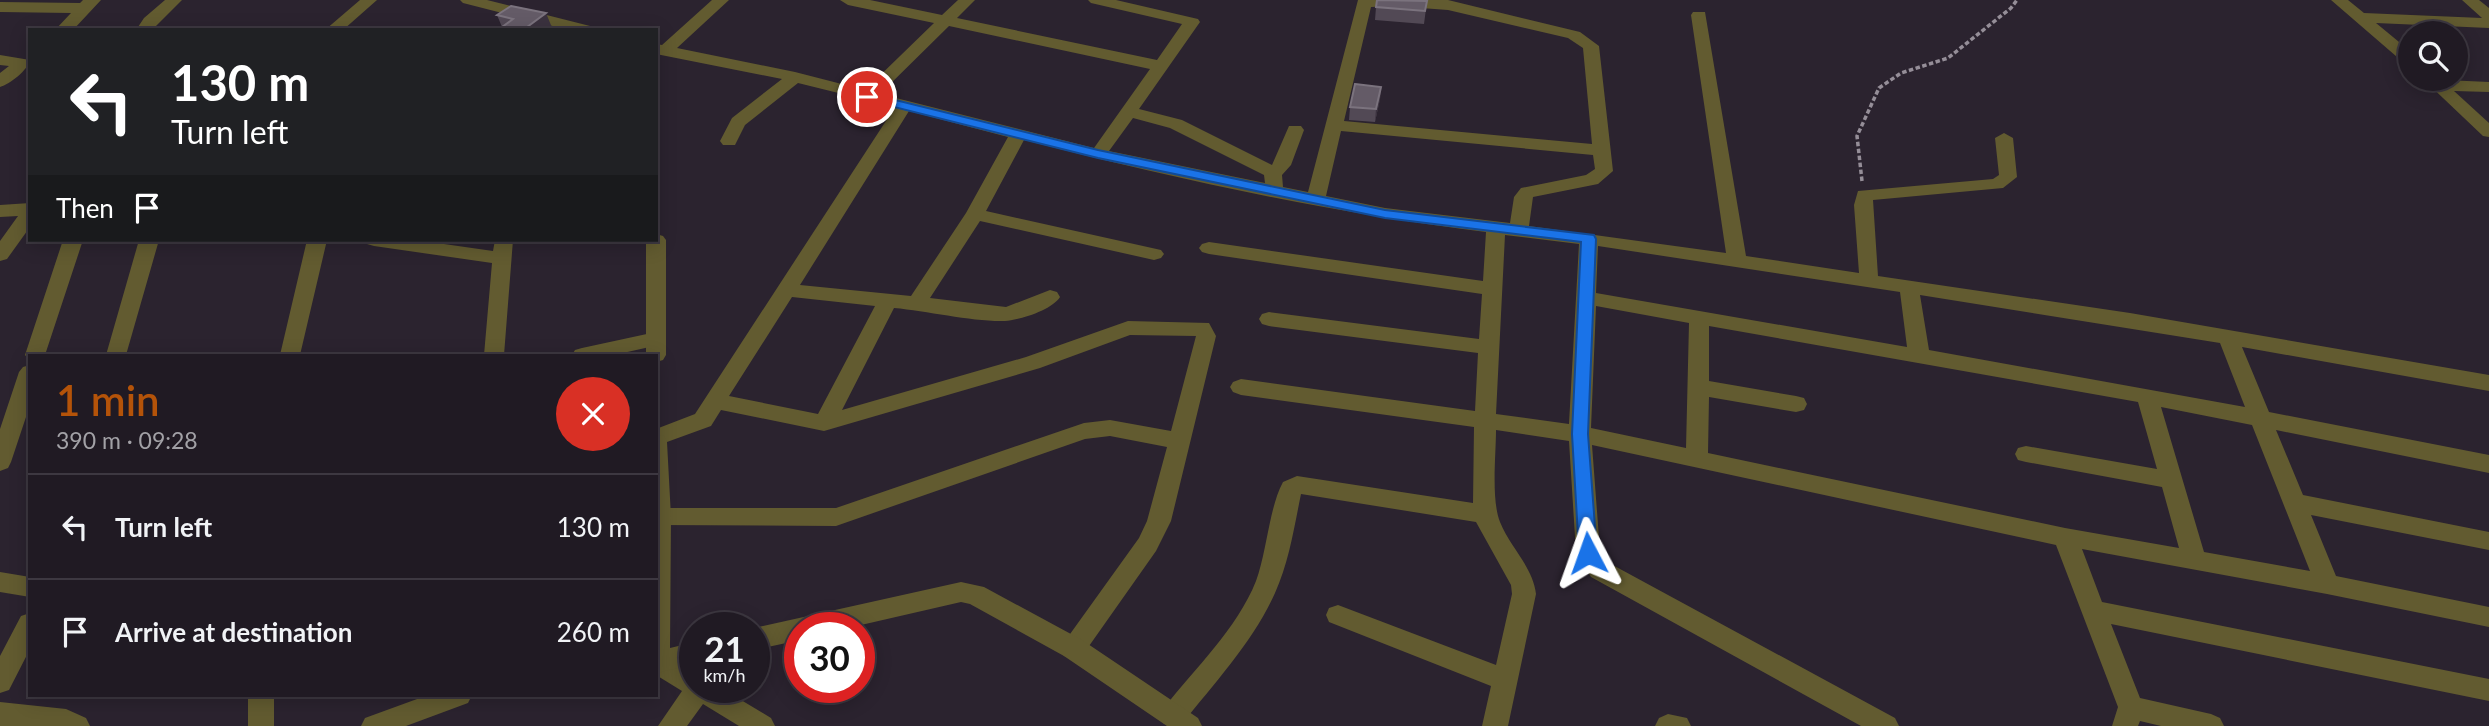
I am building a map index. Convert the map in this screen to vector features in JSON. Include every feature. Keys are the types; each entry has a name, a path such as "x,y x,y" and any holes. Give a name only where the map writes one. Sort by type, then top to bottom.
{"street":[{"path":"145,28 150,20 174,0"},
{"path":"335,28 369,0"},
{"path":"468,0 581,28"},
{"path":"510,28 540,0"},
{"path":"661,49 721,0"},
{"path":"848,0 1161,66"},
{"path":"867,97 967,0"},
{"path":"1096,0 1191,20 1192,24 1098,154"},
{"path":"2339,0 2398,50"},
{"path":"2470,0 2489,16"},
{"path":"1316,200 1364,3 1394,1 1448,5 1574,35 1591,46 1604,172 1598,178 1527,192 1523,197 1519,230"},
{"path":"0,6 87,4"},
{"path":"65,28 87,4"},
{"path":"1699,15 1737,261"},
{"path":"2360,18 2489,23"},
{"path":"661,49 795,77 1098,154 1273,182"},
{"path":"0,60 25,58"},
{"path":"0,82 25,58"},
{"path":"729,141 738,122 795,77"},
{"path":"2468,85 2489,87"},
{"path":"2444,91 2489,132"},
{"path":"658,439 698,424 715,401 904,106"},
{"path":"1129,111 1176,124 1273,182 1316,200 1385,214 1589,239 1909,287 2489,383"},
{"path":"1335,125 1602,150"},
{"path":"1273,182 1283,165 1295,130"},
{"path":"916,303 975,214 1018,135"},
{"path":"1869,281 1863,205 1865,195 1997,184 2008,177 2004,138"},
{"path":"0,211 28,208"},
{"path":"0,255 28,208"},
{"path":"975,214 1154,254"},
{"path":"1495,726 1524,594 1523,584 1486,514 1485,420 1496,228"},
{"path":"1589,239 1580,434 1588,553 1592,563 1600,570 1886,726"},
{"path":"35,354 72,242"},
{"path":"116,354 148,242"},
{"path":"290,354 317,242"},
{"path":"402,242 502,249 494,354"},
{"path":"591,354 656,347 656,242"},
{"path":"1209,248 1492,289"},
{"path":"1909,287 1919,356"},
{"path":"784,290 1006,314 1023,310 1050,297"},
{"path":"1586,298 2147,396 2489,464"},
{"path":"824,423 888,300"},
{"path":"1697,459 1699,317"},
{"path":"1269,319 1489,347"},
{"path":"715,401 824,423 1033,363 1128,328 1198,327 1205,331 1206,337 1159,521 1148,544 1073,648"},
{"path":"2228,338 2327,584"},
{"path":"0,462 28,378"},
{"path":"1241,387 1580,434 2065,537 2327,584 2489,617"},
{"path":"1698,387 1796,404"},
{"path":"2147,396 2195,561"},
{"path":"659,517 836,517 1084,431 1110,428 1179,441"},
{"path":"2026,454 2171,480"},
{"path":"875,612 961,592 975,594 1073,648 1181,721 1263,594 1273,568 1293,486 1486,514"},
{"path":"658,491 658,565"},
{"path":"2295,503 2489,541"},
{"path":"2065,537 2093,610 2128,717 2211,726"},
{"path":"0,582 28,587"},
{"path":"2093,610 2489,690"},
{"path":"1338,615 1505,680"},
{"path":"0,682 28,627"},
{"path":"658,662 679,657"},
{"path":"658,663 679,676"},
{"path":"261,697 261,726"},
{"path":"374,726 454,697"},
{"path":"671,726 689,703"},
{"path":"721,703 748,722"},
{"path":"0,714 66,721 78,726"},
{"path":"1668,726 1678,726"}],"path":[{"path":"1865,195 1857,156 1857,136 1879,88 1900,73 1948,58 2011,8 2017,0"}],"building":[{"path":"1377,0 1427,1 1425,11 1376,7"},
{"path":"511,6 546,13 526,28 501,28 513,19 497,15"},
{"path":"1355,84 1381,87 1376,109 1350,107"}],"route":[{"path":"867,97 1098,154 1385,214 1589,239 1580,434 1588,553"}]}
